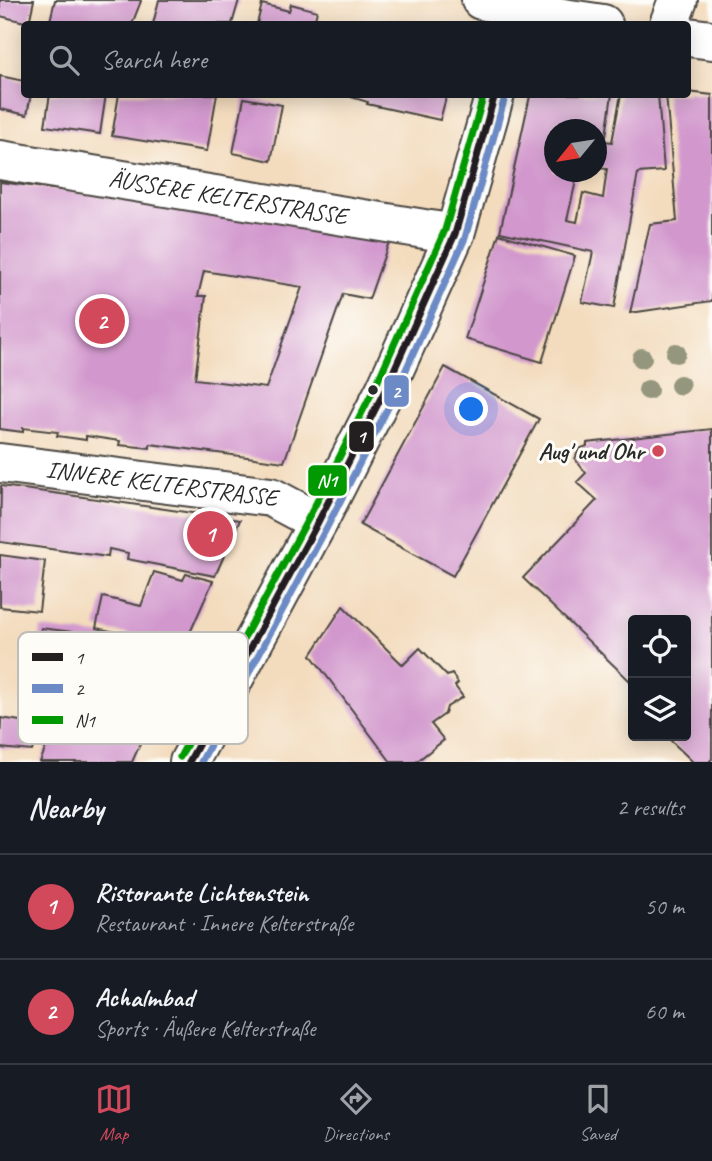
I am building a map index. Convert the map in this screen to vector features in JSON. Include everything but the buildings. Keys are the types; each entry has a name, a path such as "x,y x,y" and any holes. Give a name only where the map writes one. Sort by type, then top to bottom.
{"street":[{"path":"670,21 678,0"},
{"path":"506,8 585,21"},
{"path":"691,37 712,40"},
{"path":"248,652 386,388 455,234 494,98"},
{"name":"ÄUSSERE KELTERSTRASSE","path":"0,160 455,234"},
{"name":"INNERE KELTERSTRASSE","path":"0,463 271,497 318,522"},
{"path":"189,762 199,744"}],"transit line":[{"name":"N1","path":"247,632 377,383 445,230 483,98"},
{"name":"1","path":"248,652 386,388 455,234 494,98"},
{"name":"2","path":"248,674 396,392 465,238 505,98"},
{"name":"N1","path":"180,757 187,744"},
{"name":"1","path":"189,762 199,744"},
{"name":"2","path":"201,762 211,744"}],"place":[{"name":"Achalmbad","path":"102,321"},
{"name":"Aug' und Ohr","path":"658,451"},
{"name":"Ristorante Lichtenstein","path":"210,534"}]}
